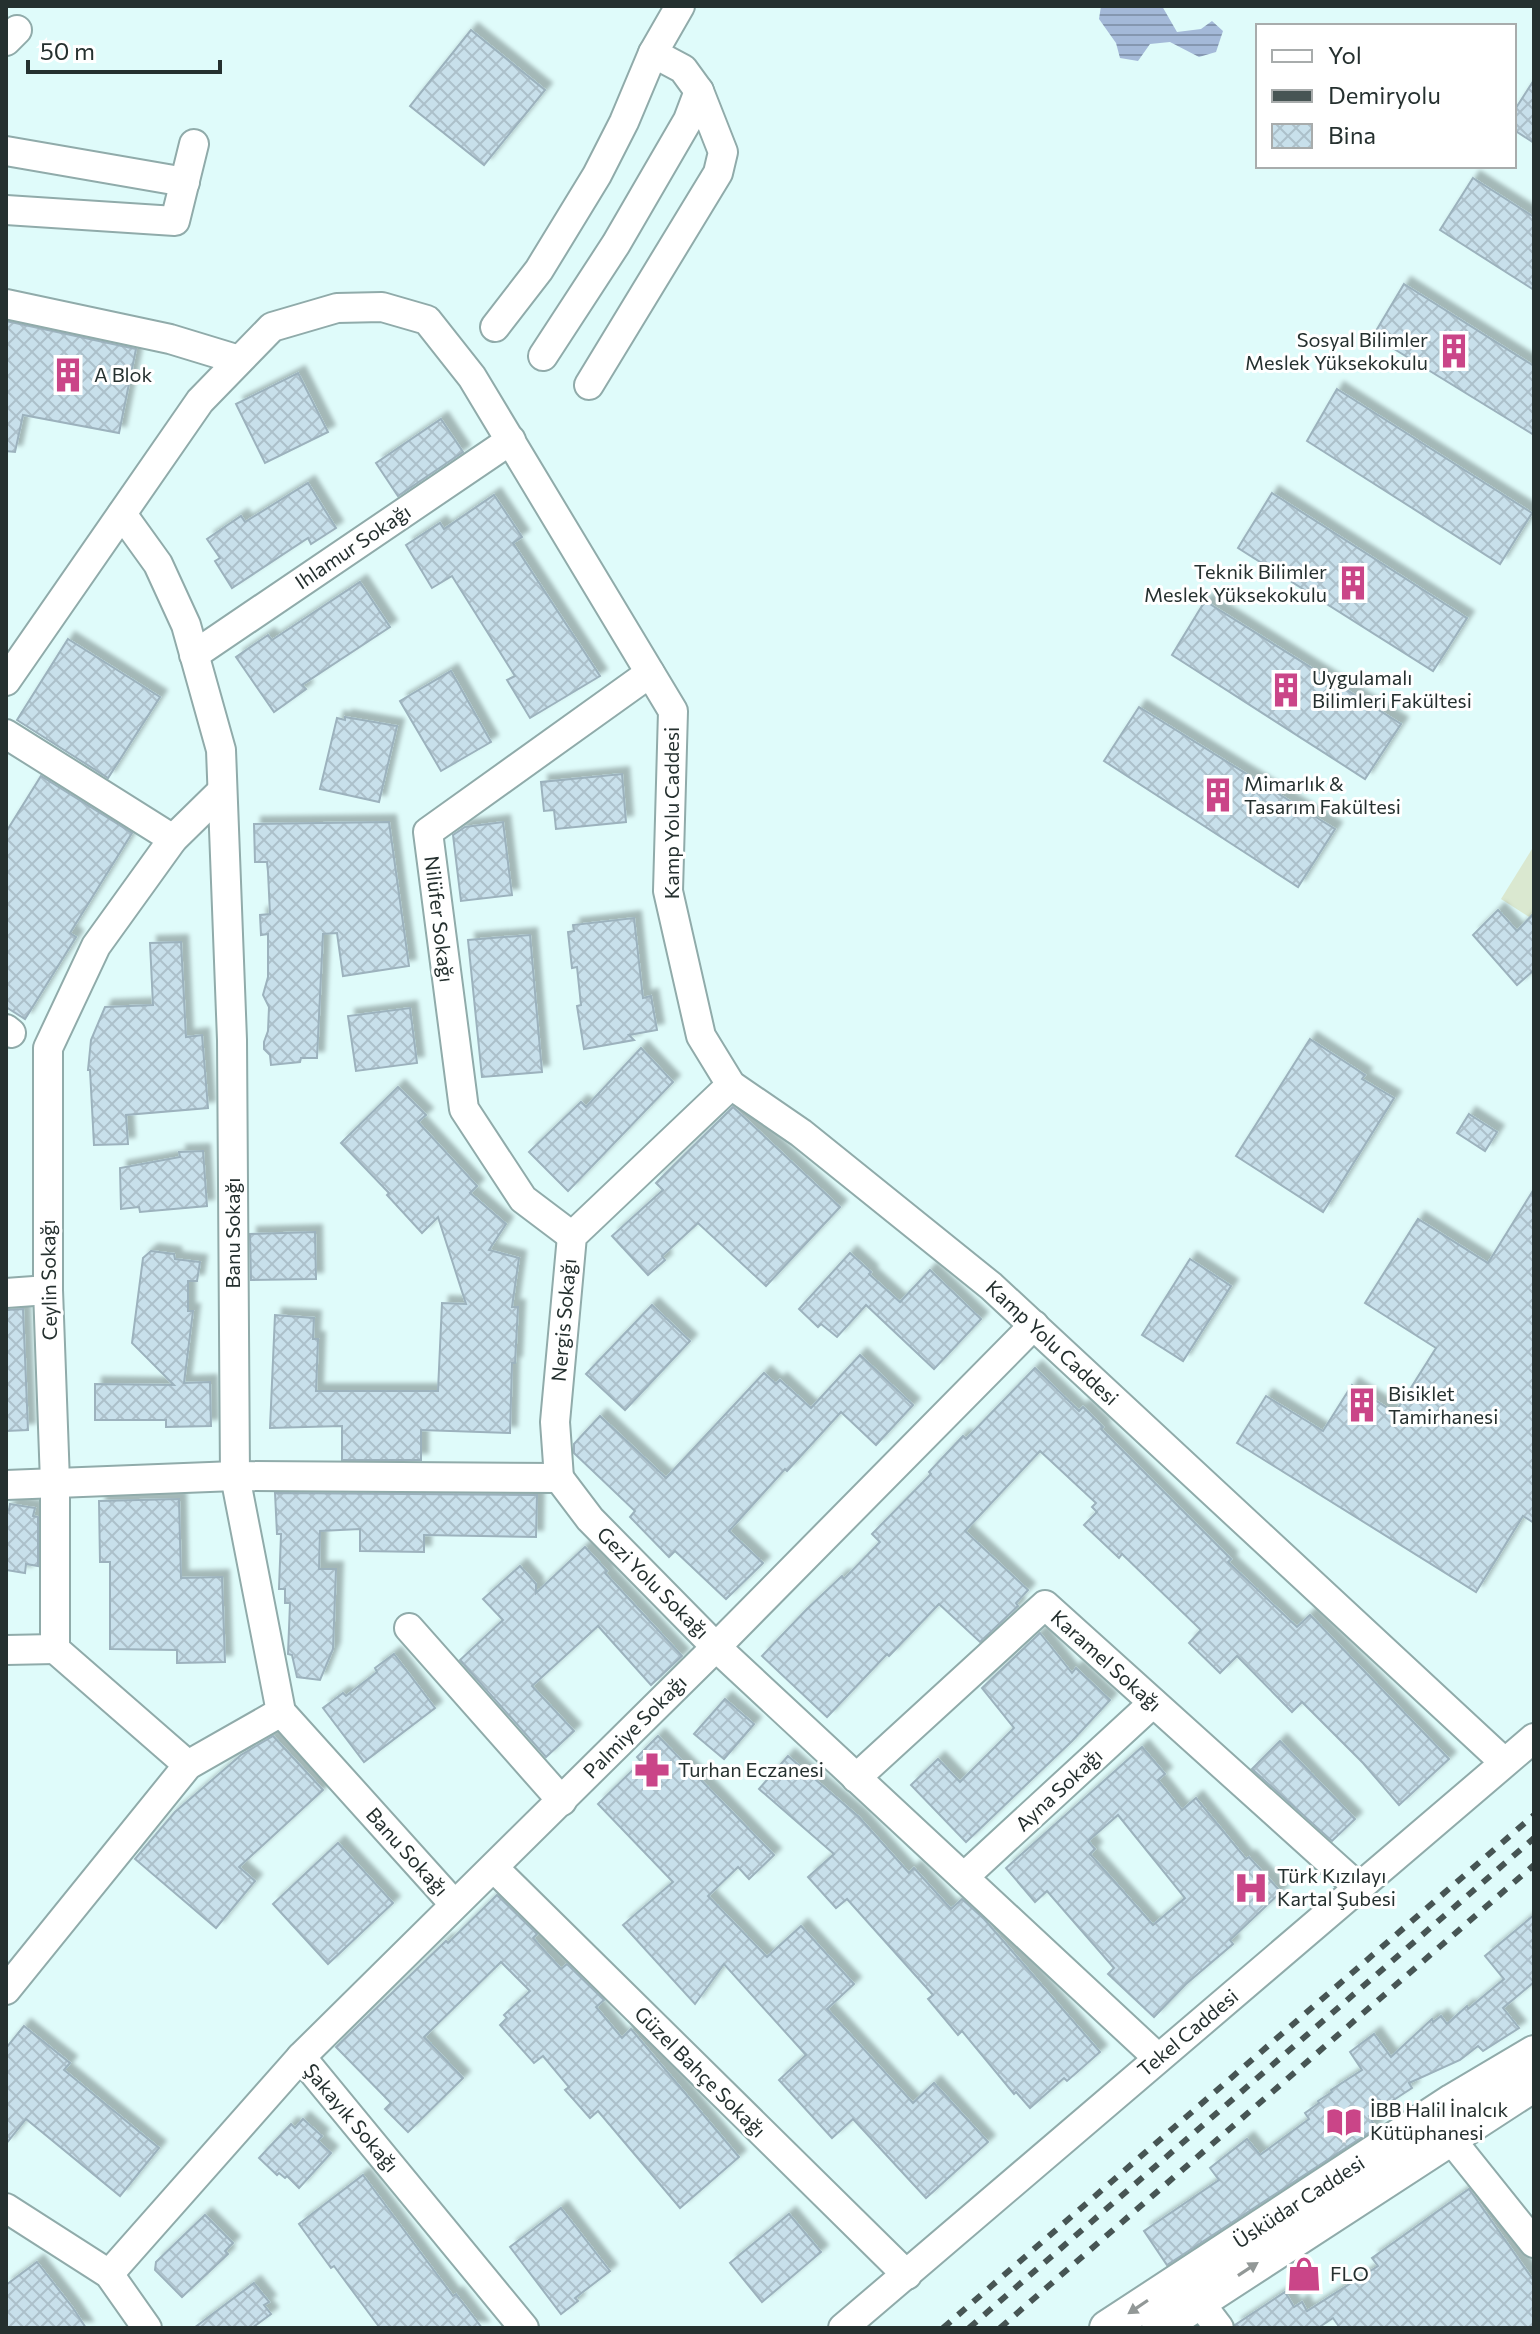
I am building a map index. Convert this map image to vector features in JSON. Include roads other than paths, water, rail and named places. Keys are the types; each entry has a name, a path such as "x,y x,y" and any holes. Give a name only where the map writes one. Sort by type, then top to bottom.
{"main road":[{"name":"Üsküdar Caddesi","path":"1159,2328 1200,2302 1441,2126 1534,2053"},
{"name":"Üsküdar Caddesi","path":"1441,2126 1534,2084"},
{"name":"Üsküdar Caddesi","path":"1107,2328 1200,2302"}],"street":[{"path":"495,327 539,270 597,175 624,122 653,53 680,6"},
{"path":"589,385 718,173 723,152 699,91 683,69 653,53"},
{"path":"543,356 616,244 688,120 699,91"},
{"path":"6,210 175,221 194,144"},
{"path":"6,151 185,182"},
{"path":"6,304 170,339 239,360"},
{"name":"Kamp Yolu Caddesi","path":"6,681 200,401 272,327 337,308 382,307 427,320 472,377 673,711 668,891 701,1036 731,1085 801,1133 991,1286 1504,1762"},
{"name":"Ihlamur Sokağı","path":"194,655 511,440"},
{"name":"Banu Sokağı","path":"122,514 158,564 186,625 221,750 232,1040 235,1476 281,1712 454,1904"},
{"name":"Nilüfer Sokağı","path":"572,1236 523,1199 464,1109 428,832 650,673"},
{"path":"7,738 173,839"},
{"name":"Ceylin Sokağı","path":"55,1649 55,1482 48,1290 48,1048 96,946 173,839 222,791"},
{"name":"Nergis Sokağı","path":"559,1478 555,1422 572,1236 731,1085"},
{"path":"6,1293 48,1290"},
{"name":"Palmiye Sokağı","path":"301,2057 562,1801 1034,1325"},
{"path":"6,1485 235,1476 559,1478"},
{"name":"Gezi Yolu Sokağı","path":"559,1478 590,1519 716,1647 1158,2058"},
{"name":"Karamel Sokağı","path":"856,1778 1045,1605 1358,1887"},
{"path":"409,1628 562,1801"},
{"path":"6,1650 55,1649 188,1765"},
{"name":"Ayna Sokağı","path":"964,1877 1153,1703"},
{"path":"6,1990 188,1765 281,1712"},
{"name":"Tekel Caddesi","path":"843,2328 1534,1738"},
{"name":"Güzel Bahçe Sokağı","path":"494,1868 907,2275"},
{"name":"Şakayık Sokağı","path":"109,2274 301,2057 524,2328"},
{"path":"1441,2126 1534,2243"},
{"path":"6,2208 109,2274 147,2328"}],"water":[{"path":"1101,6 1162,6 1177,32 1201,29 1212,21 1223,31 1216,52 1199,57 1170,42 1150,44 1138,61 1120,58 1116,43 1099,19"}],"railway":[{"path":"943,2328 1534,1815"},
{"path":"969,2328 1534,1838"},
{"path":"1000,2328 1534,1865"}],"place":[{"name":"Sosyal Bilimler Meslek Yüksekokulu","path":"1454,351"},
{"name":"A Blok","path":"68,375"},
{"name":"Teknik Bilimler Meslek Yüksekokulu","path":"1353,583"},
{"name":"Uygulamalı Bilimleri Fakültesi","path":"1286,690"},
{"name":"Mimarlık & Tasarım Fakültesi","path":"1218,795"},
{"name":"Bisiklet Tamirhanesi","path":"1362,1405"},
{"name":"Turhan Eczanesi","path":"652,1770"},
{"name":"Türk Kızılayı Kartal Şubesi","path":"1251,1888"},
{"name":"İBB Halil İnalcık Kütüphanesi","path":"1344,2122"},
{"name":"FLO","path":"1304,2274"}]}
